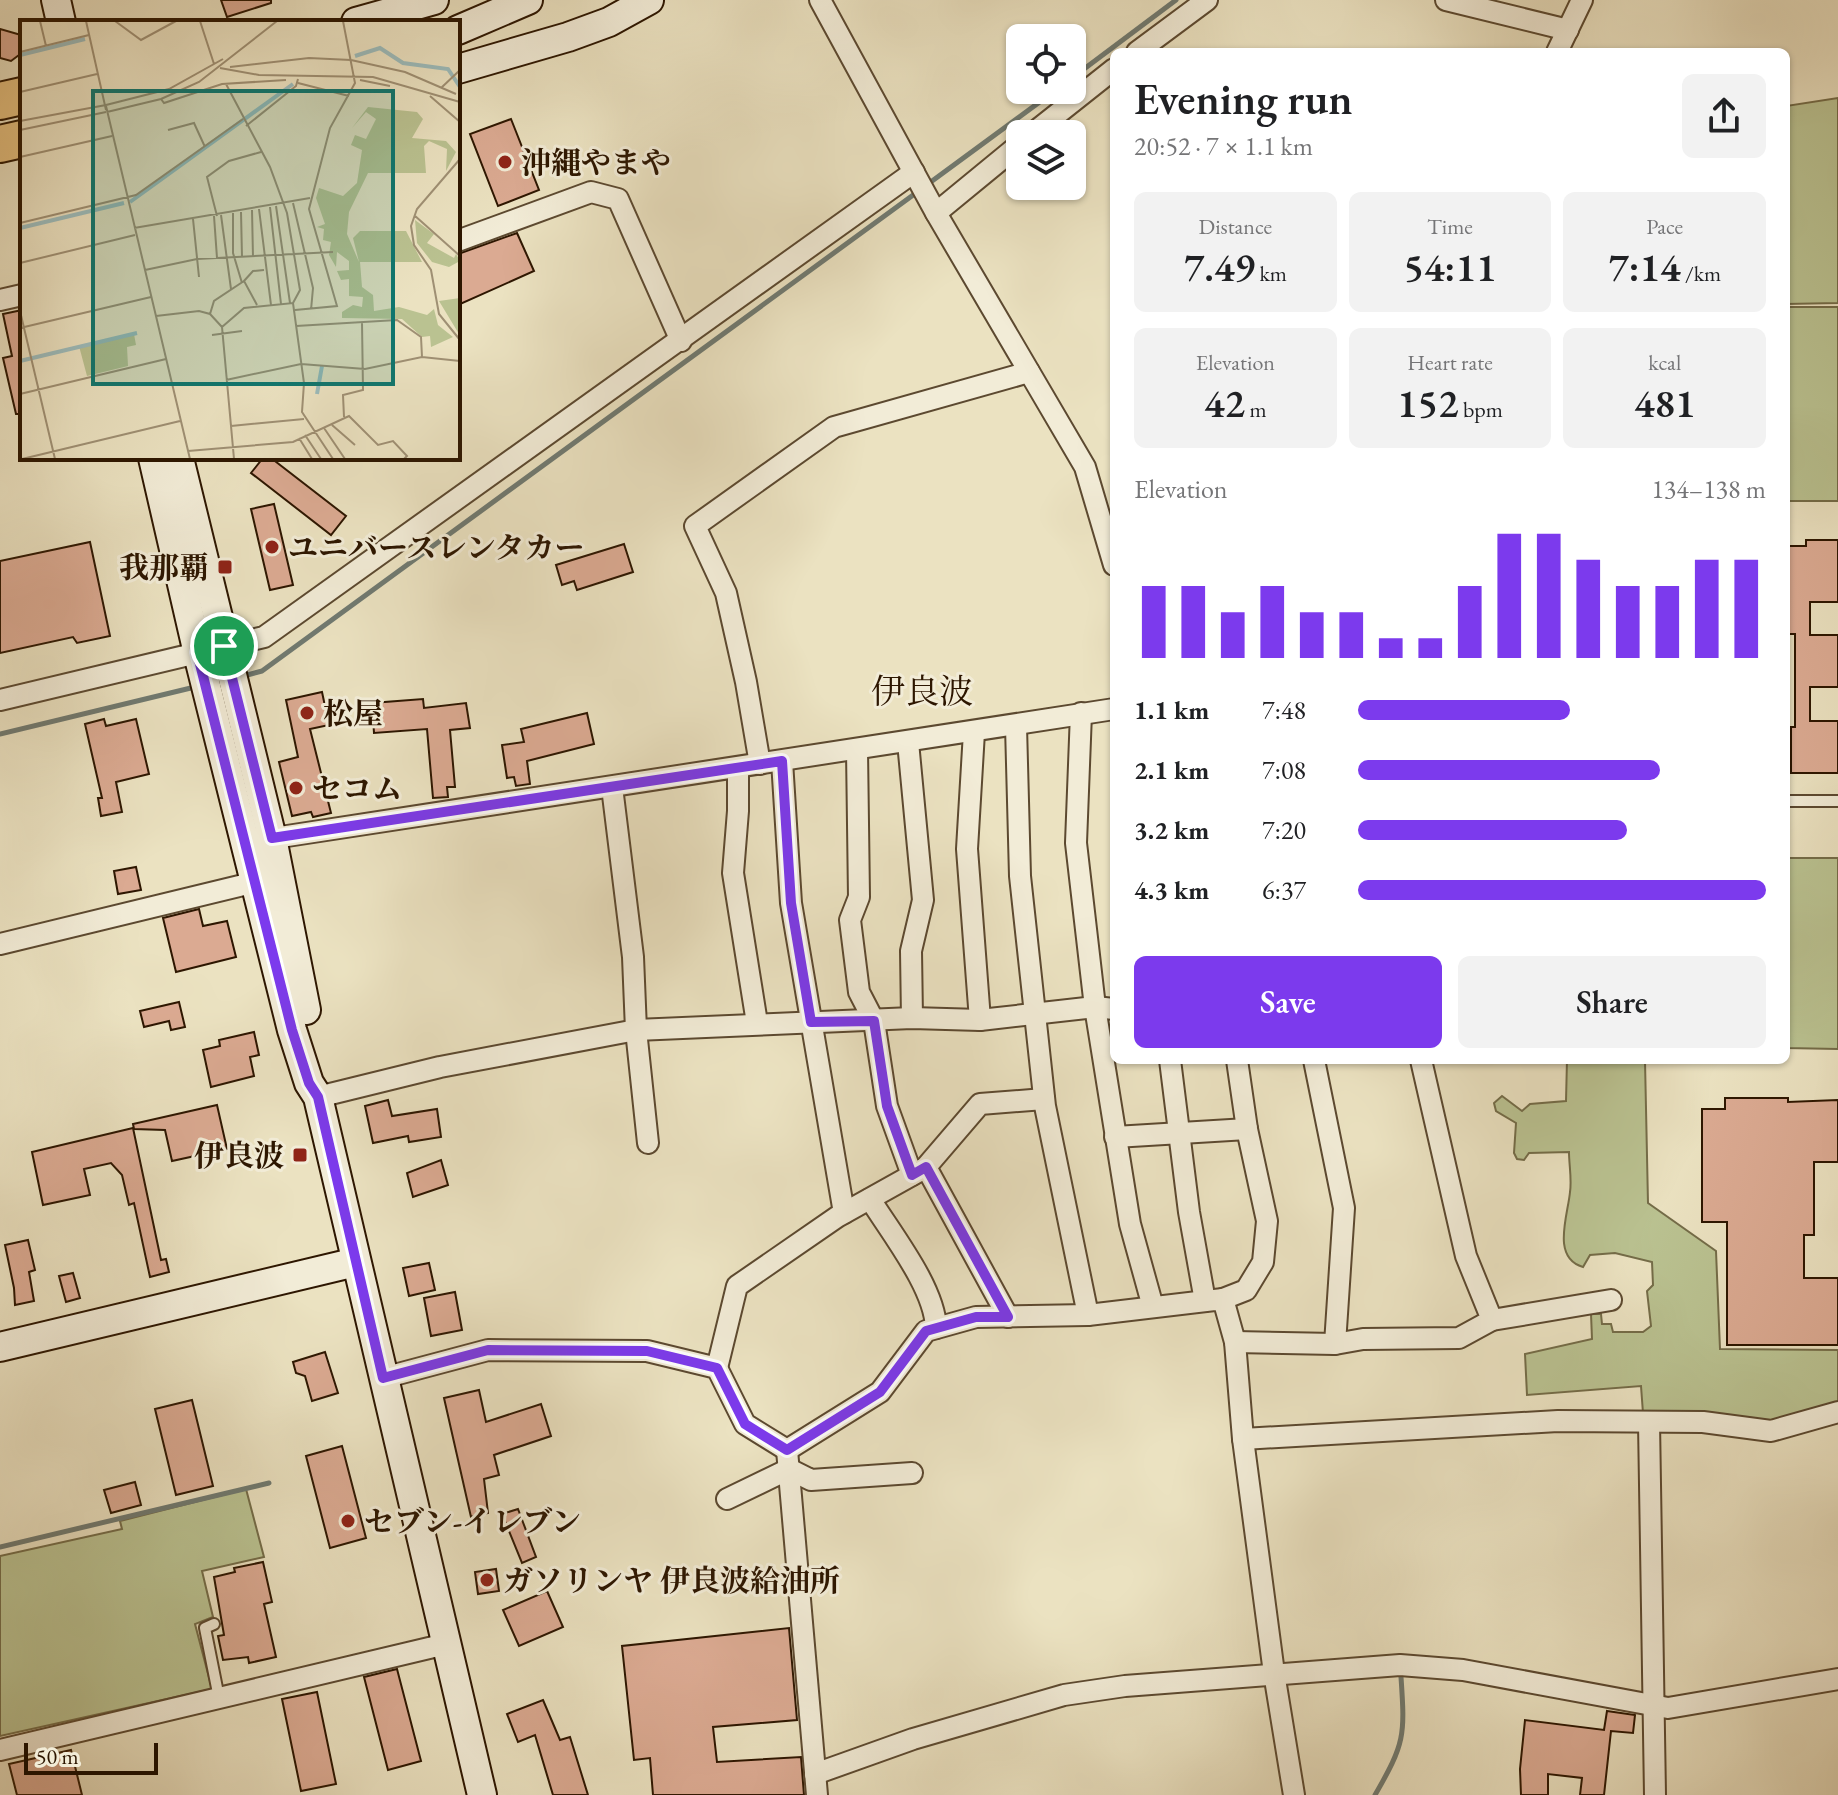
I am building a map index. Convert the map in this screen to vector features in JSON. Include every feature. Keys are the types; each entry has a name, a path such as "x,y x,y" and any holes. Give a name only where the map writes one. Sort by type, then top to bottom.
{"highway":[{"path":"0,101 20,96"},
{"path":"0,144 20,139"}],"main road":[{"path":"56,0 61,20"},
{"path":"363,20 434,0"},
{"path":"460,29 528,0"},
{"path":"460,68 582,32 609,22 649,0"},
{"path":"154,460 212,654 320,1081 318,1097"},
{"path":"179,460 212,654"},
{"path":"258,840 256,882 292,1030 309,1083 318,1097 482,1795"},
{"path":"0,1347 356,1262"}],"street":[{"path":"820,0 936,213 1085,467 1110,551"},
{"path":"1142,48 1207,0"},
{"path":"1446,0 1568,30"},
{"path":"1559,48 1582,0"},
{"path":"1050,120 1110,72"},
{"path":"936,213 1006,156"},
{"path":"0,700 212,654 264,637 914,172"},
{"path":"460,240 591,192 618,199 681,341"},
{"path":"0,300 20,295"},
{"path":"760,764 726,593 695,526 834,427 1029,372"},
{"path":"258,840 1110,709"},
{"path":"1081,713 1076,843 1105,1008 1115,1137 1130,1224 1153,1307"},
{"path":"1016,726 1020,876 1044,1099 1088,1315"},
{"path":"974,732 967,849 980,1020"},
{"path":"908,742 923,900 911,951 912,1018"},
{"path":"857,750 859,897 850,920 859,992 874,1021 887,1106 919,1171 1008,1317"},
{"path":"782,761 791,903 844,1213"},
{"path":"738,768 733,873 757,1023"},
{"path":"612,787 633,957 636,1030 648,1143"},
{"path":"0,944 256,882"},
{"path":"318,1097 440,1067 636,1030 912,1018 980,1020 1105,1008"},
{"path":"1170,1064 1189,1212 1214,1300 1235,1342 1243,1439 1274,1673 1294,1795"},
{"path":"727,1499 880,1392 926,1331 976,1317 1088,1315 1214,1300 1246,1290 1263,1262 1267,1221 1247,1129 1238,1064"},
{"path":"1315,1064 1344,1208 1335,1344"},
{"path":"1422,1064 1466,1256 1492,1320"},
{"path":"912,1473 811,1480 745,1424 717,1368 737,1286 844,1213 919,1171 980,1104 1044,1099"},
{"path":"1115,1137 1247,1129"},
{"path":"870,1199 936,1312 936,1328"},
{"path":"1235,1342 1335,1344 1363,1339 1459,1338 1492,1320 1611,1300"},
{"path":"383,1378 488,1350 647,1351 717,1368"},
{"path":"1243,1439 1558,1421 1703,1422 1771,1431 1838,1412"},
{"path":"1649,1422 1655,1795"},
{"path":"788,1459 817,1795"},
{"path":"0,1750 446,1644"},
{"path":"815,1774 913,1739 1064,1695 1125,1686 1400,1665 1463,1670 1668,1708 1838,1679"}],"lane":[{"path":"1790,801 1838,801"},
{"path":"214,1624 205,1628 219,1698"}],"green space":[{"path":"1838,98 1838,303 1790,304 1790,105"},
{"path":"1790,307 1838,307 1838,501 1790,501"},
{"path":"1790,858 1838,858 1838,1049 1790,1048"},
{"path":"1567,1064 1645,1064 1648,1203 1716,1251 1720,1349 1838,1350 1838,1404 1773,1422 1643,1413 1641,1386 1527,1395 1525,1354 1592,1339 1591,1314 1601,1314 1602,1324 1611,1324 1613,1332 1643,1332 1651,1326 1647,1291 1653,1285 1652,1262 1615,1253 1590,1255 1583,1267 1573,1262 1564,1245 1571,1187 1569,1152 1529,1153 1524,1160 1517,1159 1514,1153 1516,1123 1496,1111 1494,1103 1502,1096 1522,1111 1530,1104 1566,1101"},
{"path":"246,1489 264,1557 202,1571 213,1617 195,1624 212,1689 0,1736 0,1556 122,1529 120,1521"}],"building":[{"path":"221,0 271,0 271,3 227,17"},
{"path":"0,29 20,35 19,55 11,61 0,58"},
{"name":"沖縄やまや","path":"511,119 539,190 498,206 470,134"},
{"path":"517,233 534,271 460,304 460,253"},
{"path":"20,310 20,414 16,414 3,358 12,356 3,314"},
{"path":"261,460 274,460 346,516 331,535 251,473"},
{"name":"ユニバースレンタカー","path":"274,504 293,585 270,590 251,509"},
{"path":"1806,540 1838,540 1838,602 1810,602 1810,635 1838,635 1838,687 1810,687 1810,721 1838,721 1838,773 1791,773 1791,727 1795,727 1795,634 1790,634 1790,546 1806,546"},
{"path":"90,542 110,636 77,643 73,637 0,653 0,561"},
{"path":"624,544 633,572 577,590 574,581 562,585 556,565"},
{"path":"322,692 329,725 310,729 331,813 313,817 311,812 292,816 279,762 298,757 286,700"},
{"path":"423,699 424,708 466,703 470,728 450,730 455,787 447,787 448,797 433,798 427,729 374,733 372,703"},
{"path":"587,713 594,744 527,761 530,784 516,786 514,777 507,778 502,745 524,742 521,729"},
{"path":"104,719 106,726 136,719 149,774 116,782 122,812 101,816 98,798 102,798 85,724"},
{"path":"136,867 141,890 118,894 114,871"},
{"path":"199,909 203,926 227,921 236,957 176,972 163,918"},
{"path":"179,1002 185,1027 171,1030 169,1021 144,1027 140,1011"},
{"path":"254,1032 259,1055 250,1057 254,1076 211,1087 203,1050 220,1046 219,1040"},
{"path":"1725,1098 1788,1098 1788,1102 1838,1100 1838,1162 1814,1162 1814,1235 1804,1235 1804,1278 1838,1278 1838,1345 1727,1345 1727,1222 1702,1222 1702,1109 1725,1109"},
{"path":"388,1100 392,1116 437,1109 441,1137 409,1142 408,1136 373,1143 365,1106"},
{"path":"217,1105 227,1149 172,1161 165,1130 134,1129 133,1124"},
{"path":"133,1128 161,1260 166,1259 169,1272 150,1277 134,1203 129,1205 122,1175 111,1163 84,1169 90,1195 43,1205 32,1152"},
{"path":"441,1160 448,1185 413,1197 407,1173"},
{"path":"28,1240 35,1270 29,1272 34,1301 15,1305 5,1245"},
{"path":"429,1263 435,1290 409,1296 403,1268"},
{"path":"73,1273 80,1298 66,1302 59,1276"},
{"path":"455,1292 462,1330 431,1336 424,1298"},
{"path":"325,1352 338,1393 312,1401 305,1376 296,1373 293,1362"},
{"path":"479,1390 486,1422 541,1404 551,1436 494,1455 499,1475 484,1479 488,1513 471,1517 444,1398"},
{"path":"192,1400 213,1486 176,1495 155,1409"},
{"path":"342,1446 366,1538 330,1548 306,1456"},
{"path":"135,1482 141,1505 111,1513 104,1490"},
{"path":"518,1509 536,1557 522,1563 502,1514"},
{"path":"263,1562 272,1602 264,1604 276,1657 249,1663 248,1657 223,1660 218,1636 224,1635 214,1577 235,1572 234,1568"},
{"path":"496,1569 499,1591 478,1594 475,1572"},
{"path":"547,1591 563,1627 519,1646 503,1610"},
{"path":"789,1628 797,1720 713,1727 717,1762 801,1757 804,1795 653,1795 650,1758 634,1760 622,1646"},
{"path":"397,1669 421,1761 388,1770 364,1677"},
{"path":"317,1692 336,1784 301,1791 282,1699"},
{"path":"543,1700 560,1740 570,1737 588,1795 553,1795 535,1735 518,1742 507,1714"},
{"path":"1607,1711 1635,1715 1633,1733 1611,1731 1604,1795 1580,1795 1582,1778 1548,1774 1548,1795 1521,1795 1525,1720 1604,1730"},
{"path":"71,1750 82,1795 17,1795 9,1764"}],"waterway":[{"path":"1112,48 1176,0"},
{"path":"1086,68 1110,50"},
{"path":"928,184 1037,104"},
{"path":"240,677 262,671 920,190"},
{"path":"0,734 195,687"},
{"path":"0,1547 269,1483"},
{"path":"1375,1795 1401,1739 1401,1677"}],"place":[{"name":"沖縄やまや","path":"505,162"},
{"name":"ユニバースレンタカー","path":"272,547"},
{"name":"我那覇","path":"225,567"},
{"name":"松屋","path":"307,713"},
{"name":"セコム","path":"296,788"},
{"name":"伊良波","path":"300,1155"},
{"name":"セブン-イレブン","path":"348,1521"},
{"name":"ガソリンヤ 伊良波給油所","path":"487,1580"}],"district":[{"name":"伊良波","path":"922,691"}],"route":[{"path":"224,646 272,838 782,761 791,903 811,1022 874,1021 887,1106 912,1175 926,1167 1008,1317 976,1317 926,1331 880,1392 787,1450 745,1424 717,1368 647,1351 488,1350 383,1378 318,1097 309,1083 292,1030 197,652 224,646"}]}
